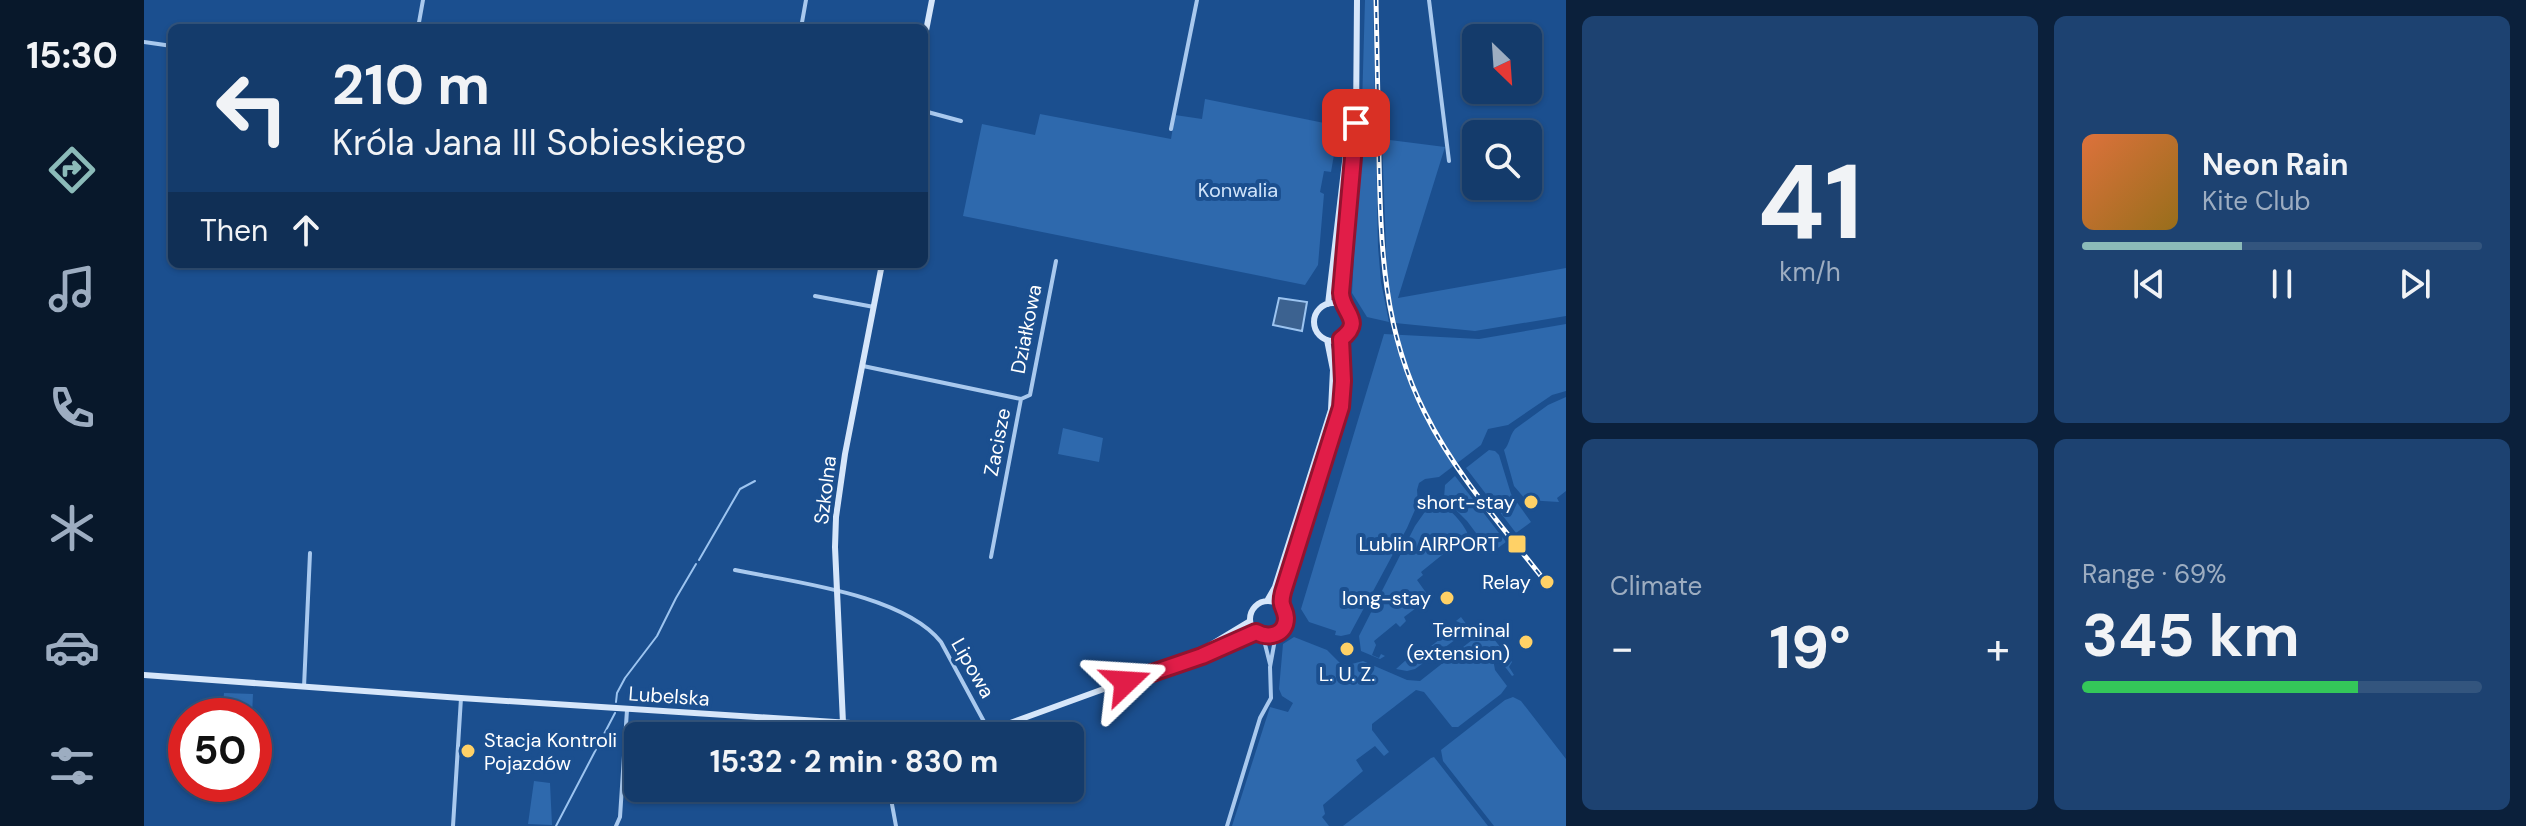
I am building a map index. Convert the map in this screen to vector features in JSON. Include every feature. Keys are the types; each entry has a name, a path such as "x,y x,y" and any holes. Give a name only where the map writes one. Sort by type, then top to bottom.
{"main road":[{"path":"927,24 932,0"},
{"path":"1343,306 1342,279 1356,123 1357,0"},
{"path":"1328,304 1355,80"},
{"name":"Szkolna","path":"843,722 835,547 839,496 881,268"},
{"path":"1267,601 1281,607 1285,614 1282,630 1276,634 1260,634 1250,621 1254,607 1272,595 1331,410 1333,370 1327,340 1317,332 1314,322 1317,311 1328,304 1337,303 1350,313 1352,321 1349,332 1341,339 1327,340"},
{"path":"1281,607 1283,592 1339,414 1343,381 1341,339"},
{"name":"Lubelska","path":"1181,662 1250,621"},
{"name":"Lubelska","path":"1008,722 1260,634"},
{"name":"Lubelska","path":"144,675 826,722"}],"street":[{"path":"419,24 423,0"},
{"path":"802,24 806,0"},
{"path":"1171,129 1197,0"},
{"path":"1429,0 1449,161"},
{"path":"144,42 168,45"},
{"path":"928,112 961,121"},
{"name":"Działkowa","path":"1021,399 1030,395 1056,261"},
{"path":"815,296 874,307"},
{"name":"Zacisze","path":"863,366 1021,399 991,557"},
{"path":"304,687 310,553"},
{"name":"Lipowa","path":"735,570 888,605 934,634 984,722"},
{"path":"1260,634 1270,667"},
{"path":"1227,826 1260,718 1271,698 1270,667 1276,634"},
{"path":"453,826 461,698"},
{"path":"616,826 620,817 627,710"},
{"path":"892,802 896,826"}],"green space":[{"path":"1365,0 1373,0 1378,247 1389,322 1367,317 1352,293"},
{"name":"Konwalia","path":"1205,99 1339,126 1331,172 1324,171 1320,192 1324,194 1318,265 1305,285 963,216 982,124 1035,135 1040,114 1171,139 1175,115 1202,119"},
{"path":"1382,139 1445,147 1398,298 1566,268 1566,316 1475,331 1395,323 1387,276"},
{"path":"1566,324 1566,391 1552,395 1508,425 1488,429 1481,445 1439,477 1419,483 1418,503 1407,528 1350,634 1335,635 1336,631 1309,622 1301,609 1384,334 1479,339"},
{"path":"1566,397 1566,491 1557,498 1559,502 1526,500 1514,486 1504,450 1515,429 1548,405"},
{"path":"1063,428 1103,438 1099,462 1058,454"},
{"path":"1489,450 1499,455 1511,494 1531,522 1516,533 1466,468"},
{"path":"1455,476 1506,542 1491,553 1467,521 1444,498 1445,485"},
{"path":"1438,502 1458,520 1467,532 1470,543 1466,541 1467,536 1461,540 1461,546 1458,542 1421,572 1423,575 1417,580 1432,601 1428,599 1404,617 1406,621 1400,627 1396,623 1374,641 1376,645 1372,655 1379,658 1381,654 1385,656 1380,659 1361,651 1359,636 1415,526 1429,506"},
{"path":"1461,617 1470,629 1415,669 1396,669 1406,660 1413,660 1461,623 1456,621"},
{"path":"1486,629 1512,662 1509,667 1512,676 1497,656 1493,659 1495,670 1507,686 1501,694 1458,727 1452,727 1424,692 1416,690 1372,724 1372,730 1389,752 1384,756 1375,746 1356,760 1363,771 1323,805 1325,814 1322,817 1329,826 1232,826 1270,707 1288,712 1293,703 1282,696 1279,689 1283,644 1294,637 1327,650 1340,663 1348,665 1363,661 1407,680 1420,681"},
{"path":"224,693 253,694 253,698 224,698"},
{"path":"1513,697 1521,701 1566,759 1566,826 1494,826 1443,761 1441,750"},
{"path":"1434,757 1488,826 1343,826 1431,758"},
{"path":"534,781 550,783 552,825 528,824"}],"shaded area":[{"path":"1279,298 1307,302 1302,331 1273,325"}],"waterway":[{"path":"699,560 740,489 755,481"},
{"path":"616,702 625,678 657,636 696,564"},
{"path":"556,826 615,713"}],"railway":[{"path":"1376,0 1383,257 1400,351 1425,413 1450,456 1541,576"}],"place":[{"name":"short-stay","path":"1531,502"},
{"name":"Lublin AIRPORT","path":"1517,544"},
{"name":"Relay","path":"1547,582"},
{"name":"long-stay","path":"1447,598"},
{"name":"Terminal (extension)","path":"1526,642"},
{"name":"L. U. Z.","path":"1347,649"},
{"name":"Stacja Kontroli Pojazdów","path":"468,751"}],"route":[{"path":"1126,682 1221,649 1256,632 1273,636 1284,625 1286,619 1281,599 1341,407 1341,339 1352,326 1341,293 1356,123"}]}
